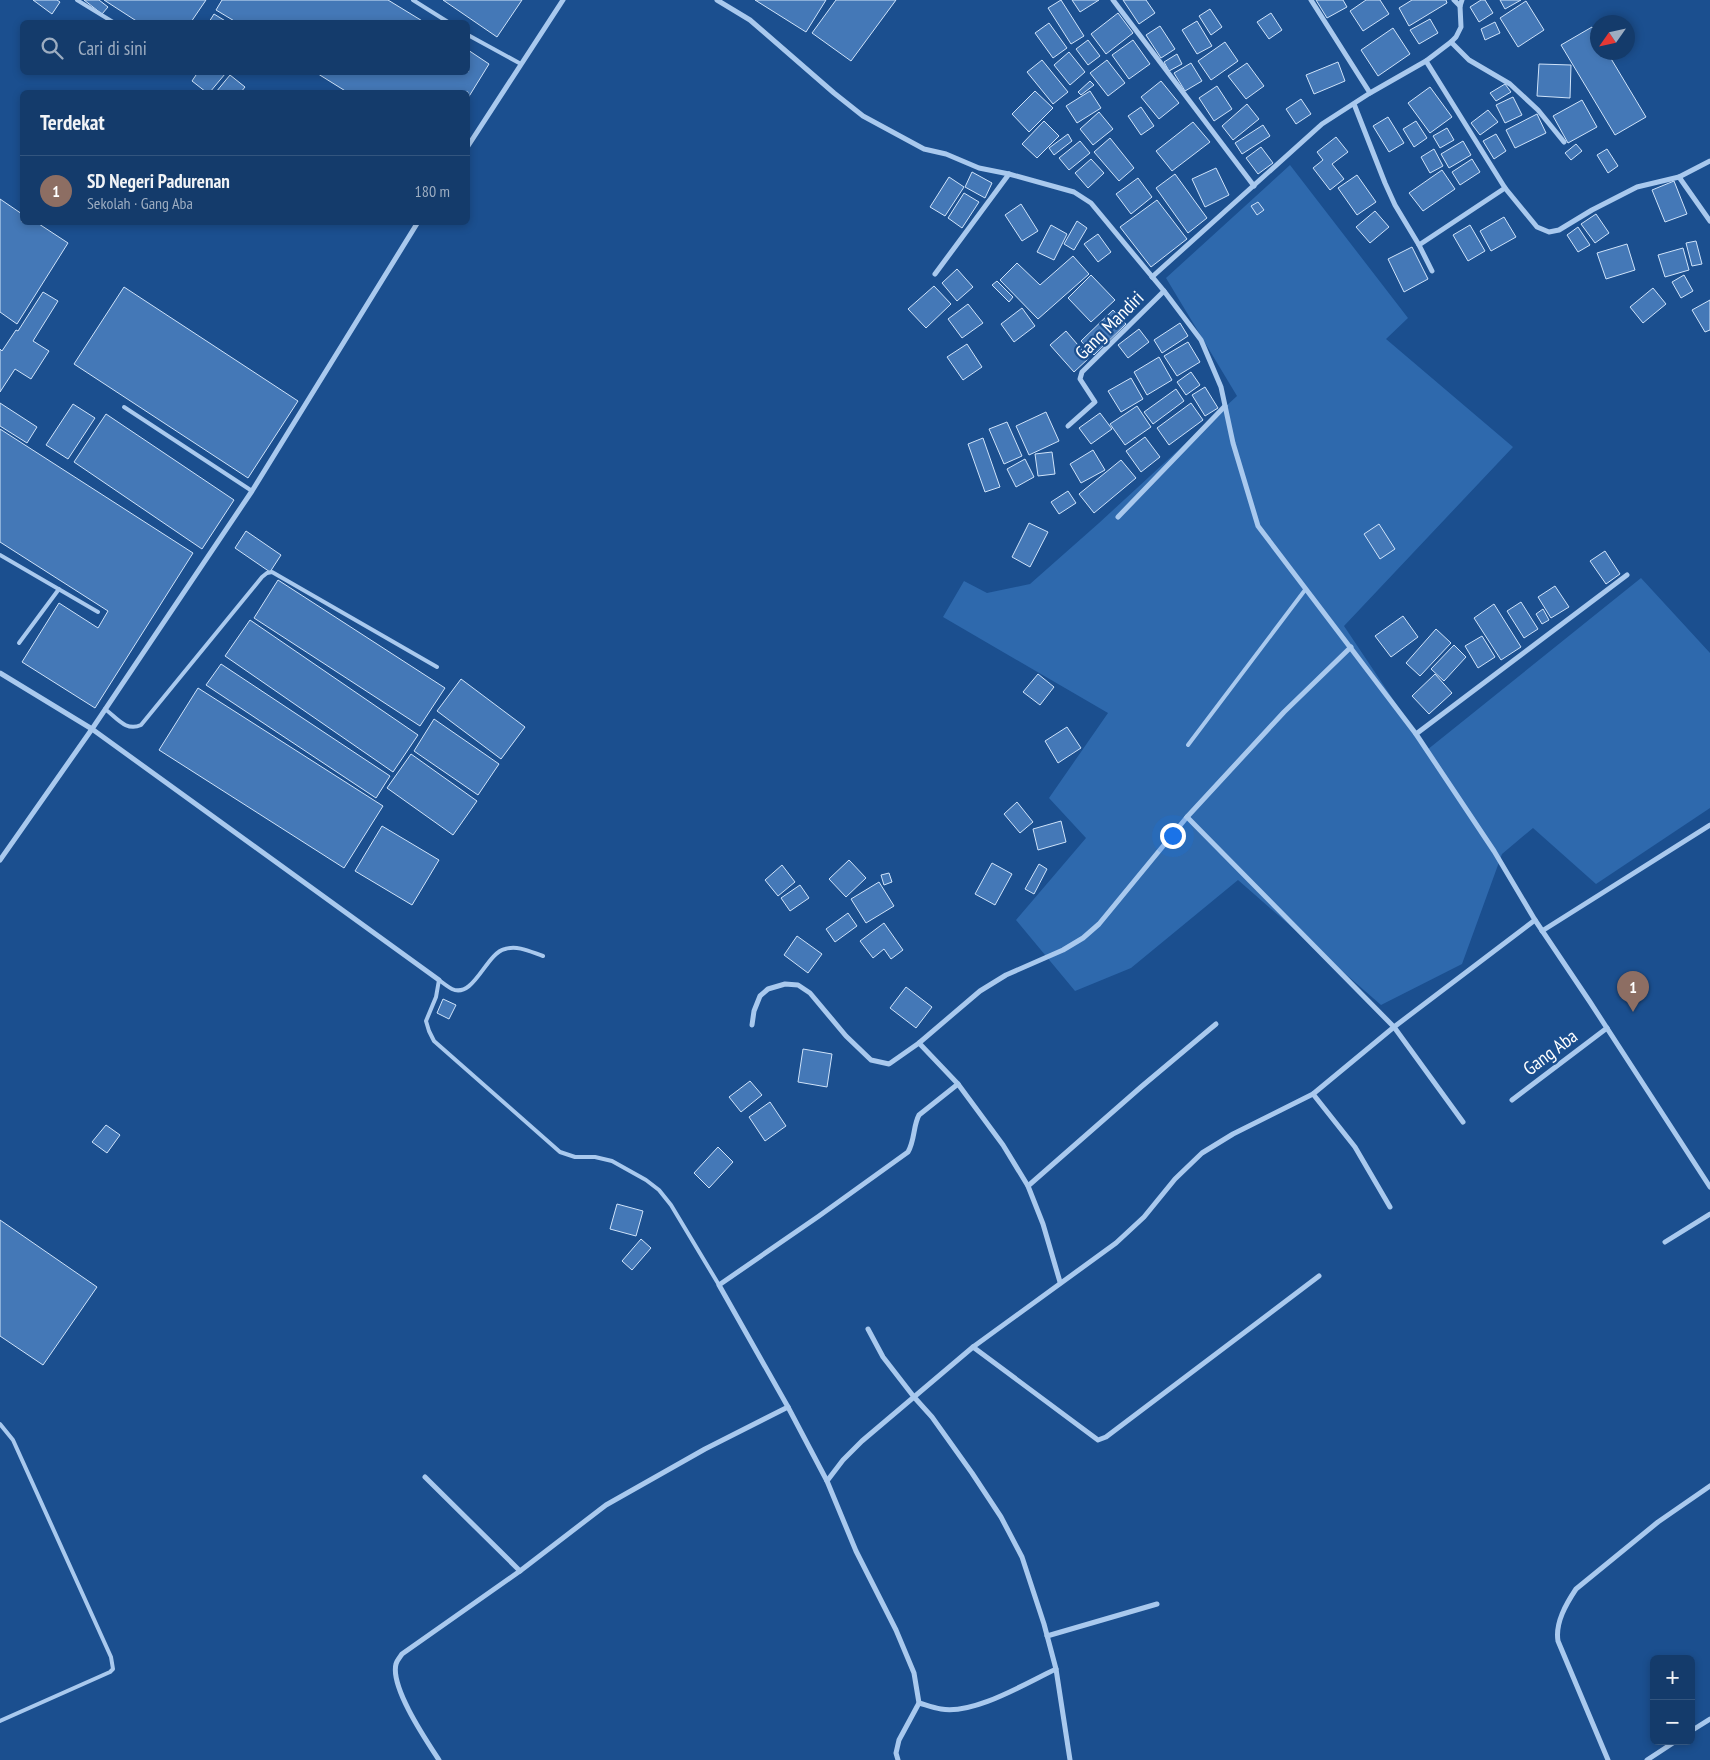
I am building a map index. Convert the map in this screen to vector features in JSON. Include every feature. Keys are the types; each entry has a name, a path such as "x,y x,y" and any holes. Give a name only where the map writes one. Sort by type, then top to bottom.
{"street":[{"path":"470,143 563,0"},
{"path":"717,0 750,20 863,116 924,149 946,154 979,168 1009,174 1074,192 1091,203 1201,340 1221,387 1233,443 1258,526 1416,734 1494,851 1534,920 1607,1028 1710,1187"},
{"path":"1113,0 1254,186"},
{"path":"1311,0 1370,93"},
{"path":"1152,277 1322,124 1370,93 1426,61 1451,42 1461,27 1461,3 1454,0"},
{"path":"1451,42 1469,60 1510,84 1538,110 1564,142"},
{"path":"1426,61 1505,188 1538,227 1548,232 1559,230 1636,187 1679,177 1710,161"},
{"path":"1354,104 1384,183 1432,271"},
{"path":"935,274 1009,174"},
{"path":"1679,177 1710,221"},
{"path":"1419,245 1505,188"},
{"path":"0,860 106,709 252,491 416,225"},
{"name":"Gang Mandiri","path":"1068,426 1095,402 1080,379 1082,372 1164,292"},
{"path":"1118,517 1225,406"},
{"path":"1416,734 1627,575"},
{"path":"752,1025 754,1011 760,996 768,989 785,984 798,985 810,993 846,1036 871,1060 889,1064 919,1043 980,991 1006,975 1063,950 1083,938 1099,924 1187,817 1284,712 1351,648"},
{"path":"0,673 92,729 439,980"},
{"path":"1187,817 1394,1027 1464,1122"},
{"path":"1542,931 1710,825"},
{"path":"826,1481 843,1460 973,1347 1116,1243 1144,1217 1175,1179 1202,1153 1232,1134 1313,1094 1394,1027 1534,920"},
{"path":"1028,1186 1216,1024"},
{"name":"Gang Aba","path":"1512,1100 1607,1028"},
{"path":"919,1043 958,1084 1003,1145 1028,1186 1043,1224 1060,1282"},
{"path":"898,1760 896,1753 899,1740 919,1703 914,1673 896,1630 856,1551 826,1481 788,1407 719,1286 908,1152 912,1144 919,1114 958,1084"},
{"path":"1313,1094 1354,1147 1390,1206"},
{"path":"1665,1242 1710,1214"},
{"path":"973,1347 1098,1440 1106,1437 1319,1276"},
{"path":"868,1329 883,1357 932,1417 972,1472 1001,1518 1022,1558 1056,1669 1070,1760"},
{"path":"438,1760 398,1688 396,1663 409,1649 520,1570 606,1505 705,1449 788,1407"},
{"path":"424,1477 520,1570"},
{"path":"1608,1760 1558,1640 1559,1623 1576,1589 1658,1522 1710,1486"},
{"path":"1047,1636 1157,1604"},
{"path":"919,1703 942,1710 959,1710 986,1702 1056,1669"},
{"path":"1695,1729 1710,1719"},
{"path":"1647,1760 1670,1745"}],"lane":[{"path":"77,0 110,20"},
{"path":"413,0 445,20"},
{"path":"470,36 521,64"},
{"path":"124,407 252,491"},
{"path":"0,555 98,612"},
{"path":"106,709 127,727 135,728 141,725 262,577 266,573 272,572 437,667"},
{"path":"19,643 59,588"},
{"path":"1188,745 1305,590"},
{"path":"543,956 516,947 504,949 490,959 473,983 466,988 452,989 439,980 436,997 426,1022 428,1031 434,1041 560,1152 575,1157 595,1157 612,1161 646,1180 658,1190 671,1205 719,1286"},
{"path":"0,1424 13,1440 110,1657 113,1669 0,1721"}],"shaded area":[{"path":"1290,165 1408,318 1386,339 1513,447 1344,626 1427,750 1641,578 1710,653 1710,808 1596,884 1533,828 1502,854 1462,964 1381,1005 1238,880 1131,968 1075,991 1016,920 1086,838 1049,798 1108,713 943,617 964,581 987,593 1030,584 1237,396 1166,278"}],"building":[{"path":"33,0 57,0 60,2 52,14"},
{"path":"84,0 99,0 108,7 102,14"},
{"path":"104,0 206,0 192,20 135,20"},
{"path":"222,0 388,0 421,20 233,20 216,10"},
{"path":"443,0 522,0 497,37"},
{"path":"755,0 826,0 806,32"},
{"path":"836,0 896,0 851,61 812,33"},
{"path":"1061,0 1084,36 1071,44 1048,8"},
{"path":"1072,0 1099,0 1080,12"},
{"path":"1123,0 1146,0 1155,13 1139,24"},
{"path":"1316,0 1343,0 1347,7 1327,18"},
{"path":"1366,0 1380,0 1389,14 1363,31 1350,11"},
{"path":"1412,0 1446,0 1447,3 1409,26 1399,8"},
{"path":"1481,0 1485,0 1493,13 1479,22 1470,7"},
{"path":"1500,0 1521,0 1505,9"},
{"path":"1526,1 1544,30 1518,47 1500,18"},
{"path":"1210,9 1222,27 1211,35 1199,16"},
{"path":"1118,13 1133,33 1106,54 1091,34"},
{"path":"1271,13 1282,30 1269,39 1257,22"},
{"path":"214,14 224,20 210,20"},
{"path":"1430,19 1438,33 1419,44 1410,30"},
{"path":"1197,21 1212,46 1197,54 1182,30"},
{"path":"1495,22 1500,33 1485,40 1481,29"},
{"path":"1049,23 1067,48 1053,58 1035,33"},
{"path":"1160,26 1175,49 1161,58 1146,35"},
{"path":"1393,28 1410,54 1378,76 1361,50"},
{"path":"1590,28 1590,60 1612,60 1646,117 1615,135 1561,45"},
{"path":"1088,40 1100,56 1088,65 1076,49"},
{"path":"1133,40 1150,64 1129,79 1112,55"},
{"path":"1225,42 1238,61 1211,80 1198,61"},
{"path":"470,51 489,64 470,95 470,90 344,90 320,75 470,75"},
{"path":"1069,52 1085,72 1070,85 1054,65"},
{"path":"1177,54 1182,64 1169,71 1164,62"},
{"path":"1042,60 1068,92 1053,104 1027,72"},
{"path":"1107,60 1125,83 1108,96 1090,73"},
{"path":"1338,62 1345,81 1314,94 1306,75"},
{"path":"1191,63 1202,81 1185,91 1174,73"},
{"path":"1247,63 1264,86 1246,99 1228,76"},
{"path":"1539,64 1571,65 1570,98 1537,96"},
{"path":"196,75 224,75 212,90 203,90 192,81"},
{"path":"230,75 245,87 243,90 218,90"},
{"path":"1090,81 1094,85 1081,95 1078,92"},
{"path":"1161,81 1179,103 1159,119 1141,97"},
{"path":"1505,84 1511,92 1496,101 1490,93"},
{"path":"1217,86 1232,109 1214,121 1199,98"},
{"path":"1430,87 1452,117 1430,133 1408,103"},
{"path":"1035,91 1053,108 1029,132 1012,114"},
{"path":"1090,91 1101,108 1077,123 1066,106"},
{"path":"1513,97 1522,115 1505,123 1496,105"},
{"path":"1301,99 1311,114 1296,124 1286,109"},
{"path":"1582,100 1597,127 1568,143 1553,116"},
{"path":"1247,104 1259,119 1233,140 1222,126"},
{"path":"1141,107 1154,126 1141,135 1128,116"},
{"path":"1488,110 1498,122 1480,135 1471,123"},
{"path":"1099,112 1113,129 1093,145 1080,129"},
{"path":"1537,114 1546,133 1515,148 1506,130"},
{"path":"1388,117 1404,143 1389,152 1373,126"},
{"path":"1044,121 1059,136 1037,158 1022,144"},
{"path":"1416,121 1427,138 1414,147 1403,129"},
{"path":"1193,122 1210,142 1172,171 1156,151"},
{"path":"1263,125 1270,136 1242,154 1235,143"},
{"path":"1447,128 1454,140 1440,148 1433,136"},
{"path":"1068,134 1072,141 1054,155 1049,148"},
{"path":"1496,134 1506,151 1494,159 1483,141"},
{"path":"1336,137 1348,152 1332,164 1344,179 1330,190 1313,168 1323,160 1317,152"},
{"path":"1110,138 1134,168 1119,181 1094,152"},
{"path":"1080,141 1090,153 1069,170 1059,158"},
{"path":"1463,141 1471,155 1449,168 1441,154"},
{"path":"1576,144 1582,151 1571,160 1565,153"},
{"path":"1261,147 1273,163 1258,174 1246,158"},
{"path":"1434,149 1443,166 1430,173 1421,157"},
{"path":"1607,149 1618,166 1608,173 1597,155"},
{"path":"1091,159 1104,173 1088,188 1075,173"},
{"path":"1472,159 1480,172 1460,185 1452,172"},
{"path":"1216,168 1229,195 1205,207 1192,179"},
{"path":"1442,170 1455,189 1423,211 1409,193"},
{"path":"972,172 992,183 985,198 965,187"},
{"path":"1175,174 1207,218 1188,233 1156,188"},
{"path":"1357,175 1376,202 1357,215 1338,188"},
{"path":"949,177 964,187 945,216 930,207"},
{"path":"1138,178 1152,197 1131,214 1116,194"},
{"path":"1674,181 1687,214 1665,222 1652,190"},
{"path":"964,193 979,202 962,228 948,218"},
{"path":"0,199 20,213 20,225 41,225 68,243 17,324 0,312"},
{"path":"1157,200 1187,239 1151,267 1120,227"},
{"path":"1258,202 1264,210 1257,215 1251,206"},
{"path":"1021,204 1038,231 1022,241 1005,215"},
{"path":"1375,211 1389,227 1370,243 1356,227"},
{"path":"1596,214 1609,233 1595,243 1581,224"},
{"path":"1504,217 1516,237 1491,251 1480,231"},
{"path":"1077,221 1087,228 1074,250 1064,244"},
{"path":"1051,225 1067,234 1054,260 1037,252"},
{"path":"1470,225 1485,251 1468,261 1453,235"},
{"path":"1578,227 1590,245 1578,252 1567,235"},
{"path":"1098,234 1111,252 1098,262 1084,244"},
{"path":"1696,241 1702,264 1692,266 1686,243"},
{"path":"1627,244 1635,270 1606,279 1597,253"},
{"path":"1412,247 1428,279 1404,292 1388,259"},
{"path":"1683,248 1689,270 1665,277 1658,255"},
{"path":"1073,256 1089,274 1038,319 1000,280 1017,263 1040,285"},
{"path":"957,269 973,287 957,301 942,283"},
{"path":"1091,275 1115,300 1091,322 1068,298"},
{"path":"1684,275 1693,291 1681,298 1672,282"},
{"path":"997,281 1013,297 1009,302 992,285"},
{"path":"934,286 951,304 926,328 908,309"},
{"path":"124,287 298,401 248,478 74,364"},
{"path":"1653,288 1666,304 1643,323 1630,307"},
{"path":"43,292 58,301 33,341 49,351 31,379 15,369 0,392 0,349 2,351 16,330 18,331"},
{"path":"1710,300 1710,330 1705,332 1692,310"},
{"path":"968,304 983,323 962,338 948,319"},
{"path":"1022,308 1035,326 1014,342 1001,324"},
{"path":"1113,310 1126,324 1094,355 1081,341"},
{"path":"1180,323 1188,336 1162,353 1154,340"},
{"path":"1139,329 1149,342 1128,358 1118,345"},
{"path":"1066,331 1089,358 1074,372 1050,345"},
{"path":"1188,342 1200,362 1177,376 1164,356"},
{"path":"967,344 982,367 963,380 947,357"},
{"path":"1159,357 1172,380 1147,395 1134,372"},
{"path":"1191,372 1200,385 1186,395 1177,382"},
{"path":"1131,378 1143,399 1121,412 1108,391"},
{"path":"1205,387 1218,408 1205,416 1192,395"},
{"path":"1176,389 1184,401 1153,424 1144,412"},
{"path":"0,403 37,427 27,443 0,426"},
{"path":"1191,403 1203,420 1169,445 1157,428"},
{"path":"73,404 95,418 68,459 46,445"},
{"path":"1137,406 1151,427 1125,445 1110,424"},
{"path":"1046,412 1059,441 1029,455 1016,426"},
{"path":"1100,413 1112,429 1091,444 1079,428"},
{"path":"106,414 234,500 202,549 74,462"},
{"path":"1007,422 1022,456 1004,464 989,429"},
{"path":"0,429 193,553 95,708 22,662 59,603 98,628 108,611 0,542"},
{"path":"1145,437 1160,457 1141,472 1126,451"},
{"path":"983,438 1000,487 985,492 968,444"},
{"path":"1093,450 1105,470 1081,483 1070,464"},
{"path":"1052,452 1055,474 1038,476 1035,454"},
{"path":"1025,459 1034,477 1016,487 1007,469"},
{"path":"1121,460 1136,478 1094,513 1079,494"},
{"path":"1068,491 1076,503 1059,514 1051,502"},
{"path":"1029,523 1048,532 1030,567 1012,557"},
{"path":"1379,524 1395,549 1380,559 1364,534"},
{"path":"246,531 281,555 270,572 235,548"},
{"path":"1605,551 1620,574 1606,584 1590,561"},
{"path":"278,580 445,688 420,726 254,618"},
{"path":"1555,586 1569,607 1551,618 1538,597"},
{"path":"1521,602 1538,629 1524,638 1507,611"},
{"path":"1494,604 1521,647 1501,660 1474,618"},
{"path":"1543,609 1549,620 1542,624 1536,614"},
{"path":"1403,616 1418,637 1391,657 1375,636"},
{"path":"250,620 418,735 393,772 225,656"},
{"path":"1436,629 1451,643 1420,676 1406,663"},
{"path":"1482,636 1495,657 1478,668 1465,646"},
{"path":"1454,645 1466,657 1444,681 1431,669"},
{"path":"221,664 390,776 376,798 206,685"},
{"path":"1038,674 1054,687 1040,705 1023,692"},
{"path":"1435,674 1452,693 1429,714 1412,696"},
{"path":"461,679 525,727 501,759 437,711"},
{"path":"198,688 383,806 344,868 159,750"},
{"path":"434,719 499,764 478,795 414,751"},
{"path":"1067,727 1081,748 1058,763 1045,741"},
{"path":"411,754 477,801 453,835 387,788"},
{"path":"1017,802 1033,822 1020,833 1004,814"},
{"path":"1061,821 1066,842 1038,850 1033,829"},
{"path":"382,826 439,860 412,905 355,871"},
{"path":"849,860 866,878 846,897 829,879"},
{"path":"992,863 1012,874 995,905 975,894"},
{"path":"1039,864 1047,869 1034,894 1025,889"},
{"path":"782,865 795,882 778,896 765,880"},
{"path":"889,873 892,882 884,885 881,875"},
{"path":"879,882 894,906 866,923 851,899"},
{"path":"800,885 809,898 790,911 781,898"},
{"path":"848,913 857,926 835,942 826,929"},
{"path":"884,923 903,950 891,959 884,949 873,958 860,941"},
{"path":"797,936 822,954 808,973 784,955"},
{"path":"906,987 932,1007 916,1028 890,1008"},
{"path":"443,999 456,1005 449,1019 437,1013"},
{"path":"803,1049 832,1054 827,1087 798,1082"},
{"path":"750,1081 762,1095 741,1112 729,1097"},
{"path":"770,1102 786,1126 765,1141 749,1117"},
{"path":"106,1125 120,1135 107,1153 92,1142"},
{"path":"718,1147 733,1162 709,1188 694,1173"},
{"path":"617,1204 643,1211 636,1236 610,1229"},
{"path":"0,1220 97,1287 43,1365 0,1336"},
{"path":"641,1239 651,1248 632,1270 622,1261"}],"place":[{"name":"SD Negeri Padurenan","path":"1633,1012"}]}
